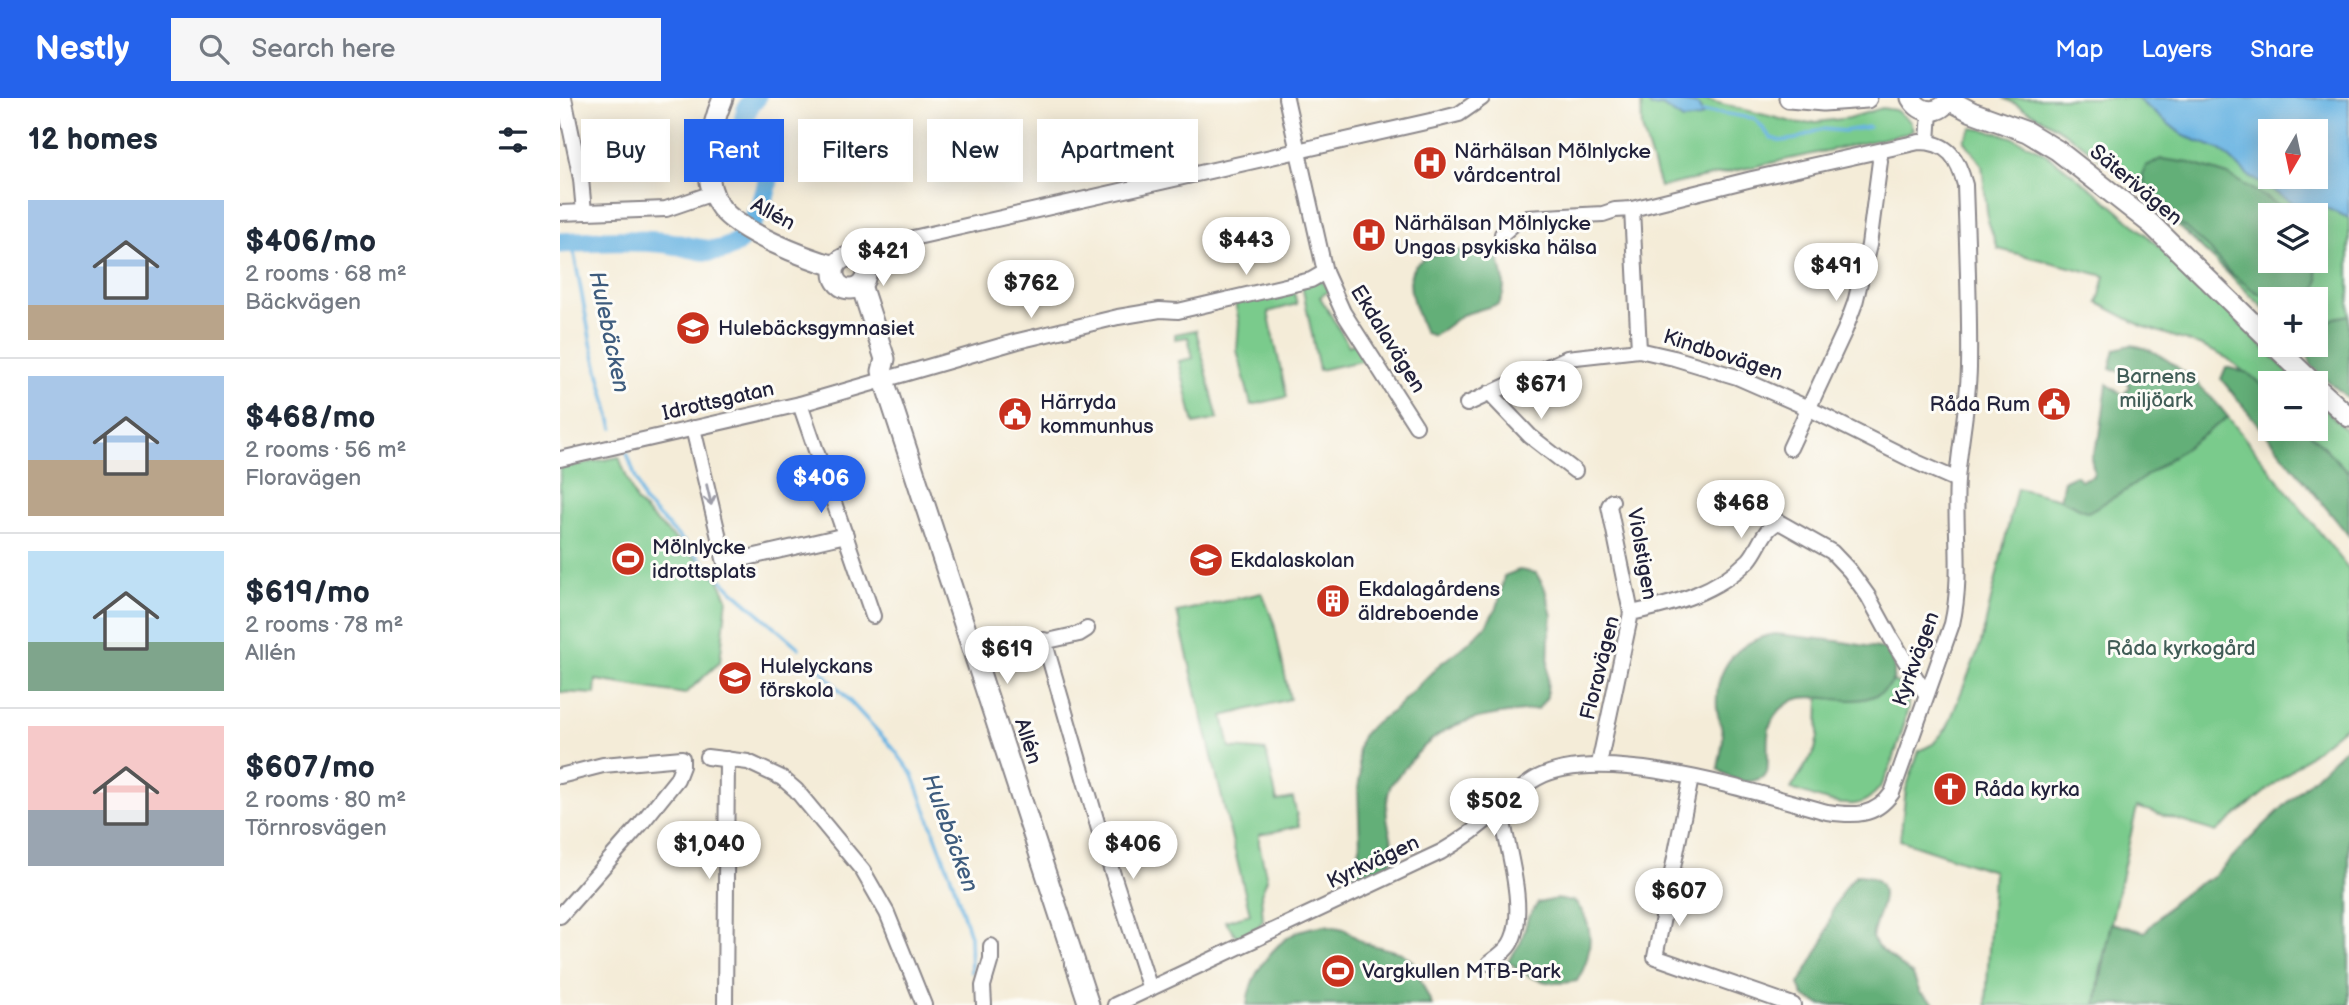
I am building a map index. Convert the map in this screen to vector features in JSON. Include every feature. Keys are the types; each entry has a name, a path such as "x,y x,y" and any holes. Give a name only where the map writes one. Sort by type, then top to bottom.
{"street":[{"path":"565,98 581,179 584,212"},
{"path":"560,213 666,209 713,193 709,152 723,98"},
{"name":"Ekdalavägen","path":"1286,98 1325,272 1343,312 1416,426"},
{"path":"862,262 874,252 895,242 1459,114 1482,98"},
{"path":"1789,98 1823,101 1867,98"},
{"path":"1896,98 1941,108 1949,99"},
{"name":"Säterivägen","path":"1949,99 1972,112 2020,129 2057,150 2151,224 2258,328"},
{"path":"1502,234 1516,222 1526,218 1603,214 1632,209 1752,179 1928,142 1919,105"},
{"name":"Kyrkvägen","path":"1115,1005 1406,870 1460,841 1522,786 1570,766 1599,764 1691,778 1827,812 1850,815 1866,814 1877,809 1892,793 1957,603 1957,480 1969,366 1965,185 1959,164 1951,153 1940,145 1928,142"},
{"path":"1790,448 1845,331 1863,276 1876,196 1880,160 1878,152"},
{"name":"Allén","path":"713,193 721,209 737,222 768,240 835,266"},
{"path":"1632,209 1639,350"},
{"path":"848,257 862,262 866,274 855,287 836,281 835,266 842,259 848,257"},
{"name":"Idrottsgatan","path":"560,459 800,404 883,375 1018,341 1118,317 1160,310 1178,311 1311,280 1325,272"},
{"name":"Allén","path":"855,287 873,362 883,375 1089,1005"},
{"name":"Kindbovägen","path":"1466,404 1567,358 1639,350 1687,361 1737,377 1957,480"},
{"path":"2286,357 2301,371"},
{"path":"1489,393 1530,436 1575,471"},
{"path":"2328,397 2349,417"},
{"path":"800,404 873,616"},
{"path":"693,428 725,563 846,535"},
{"name":"Violstigen","path":"1612,501 1609,506 1631,613"},
{"name":"Floravägen","path":"1599,764 1631,613 1706,591 1729,577 1751,557 1774,524 1783,522 1832,552 1850,571 1868,596 1926,694"},
{"path":"976,657 1079,634 1087,629"},
{"path":"1044,640 1105,850 1150,989"},
{"path":"707,757 748,762 782,778 796,790 863,871 887,913 924,1005"},
{"path":"560,776 603,765 682,758 677,779 560,916"},
{"path":"725,1005 727,759"},
{"path":"1691,778 1655,957 1793,1005"},
{"path":"1489,963 1510,944 1517,917 1500,808"},
{"path":"984,1005 983,986 991,958 991,946"}],"green space":[{"path":"1641,98 1699,98 1800,124 1849,118 1882,108 1895,110 1910,121 1913,130 1660,187 1642,128"},
{"path":"2003,98 2349,98 2349,389 2314,357 2328,357 2328,287 2258,287 2258,303 2144,195 2077,141"},
{"path":"1972,128 1998,133 2042,152 2068,170 2120,213 2224,308 2258,342 2258,357 2273,357 2287,371 2258,371 2258,383 2227,358 2202,346 2142,326 2098,303 2105,276 1998,249 1988,221 1982,165 1964,140"},
{"path":"2161,159 2190,163 2228,175 2275,203 2258,203 2258,273 2317,273 2316,287 2258,287 2258,293 2254,291 2228,271 2209,249 2148,195 2142,174 2146,166"},
{"path":"1494,246 1504,283 1499,304 1462,315 1434,336 1425,333 1414,306 1410,285 1412,271 1419,262 1448,252"},
{"path":"1321,280 1329,291 1320,297 1349,346 1359,341 1370,359 1319,370 1302,285"},
{"path":"1292,285 1297,304 1268,312 1287,397 1251,405 1237,350 1239,322 1234,298"},
{"path":"2349,315 2349,399 2328,381 2328,371 2317,371 2312,367 2309,357 2328,357 2328,322"},
{"path":"1196,330 1218,419 1194,424 1179,361 1193,358 1188,337 1175,339 1175,334"},
{"name":"Barnens miljöark","path":"2131,345 2144,348 2171,363 2197,384 2228,417 2125,491 2088,512 2060,499 2064,480 2075,475 2081,480 2093,476 2091,458 2100,436 2107,384 2123,395 2130,387 2123,373 2110,368 2115,349"},
{"path":"2226,367 2248,373 2258,382 2258,424 2221,379"},
{"path":"2328,412 2349,433 2349,473 2318,441 2328,441"},
{"name":"Råda kyrkogård","path":"2228,417 2349,569 2349,723 2216,832 2137,807 2100,972 2096,1005 1986,1005 1993,871 1900,840 1906,789 1919,751 1933,744 1947,728 1981,643 2017,488 2060,499 2088,512 2125,491"},
{"path":"2272,441 2318,441 2349,473 2349,536"},
{"name":"Mölnlycke idrottsplats","path":"619,457 636,501 718,579 727,598 720,662 685,694 596,680 595,694 560,692 560,468"},
{"path":"1519,570 1536,573 1545,589 1552,616 1547,697 1538,709 1466,722 1436,736 1422,748 1391,785 1387,809 1393,849 1390,863 1376,873 1350,879 1360,847 1358,749 1362,736 1372,725 1393,711 1440,664 1485,627 1498,605 1504,576"},
{"path":"1262,593 1274,623 1290,699 1223,716 1230,748 1266,751 1277,801 1293,798 1299,826 1259,835 1267,879 1261,894 1263,920 1259,926 1237,937 1225,921 1250,914 1177,612"},
{"path":"1775,634 1884,649 1891,659 1893,677 1884,691 1865,698 1847,700 1808,697 1786,704 1775,716 1769,729 1767,773 1755,780 1742,781 1718,769 1723,736 1717,709 1719,681 1730,659 1739,650 1749,643"},
{"path":"1894,681 1906,692 1908,705 1894,756 1885,779 1876,792 1863,802 1847,804 1830,802 1791,789 1815,750 1819,696 1839,699 1869,696"},
{"path":"2349,744 2349,1005 2096,1005 2111,923 2145,932 2172,903 2193,887 2214,876"},
{"path":"1856,875 1870,877 1878,882 1882,889 1881,907 1872,938 1878,947 1913,975 1920,993 1937,1005 1822,1005 1804,997 1799,984 1824,940 1832,911 1845,887"},
{"path":"1557,899 1574,901 1589,930 1589,950 1582,971 1577,981 1567,983 1540,980 1524,973 1508,961 1521,942 1528,918 1538,903"},
{"name":"Vargkullen MTB-Park","path":"1325,925 1344,929 1364,943 1402,953 1412,961 1432,1005 1247,1005 1252,983 1271,953 1297,932"}],"water":[{"path":"1651,98 1698,105 1703,115 1683,120 1662,106 1651,107"},
{"path":"2136,98 2349,98 2349,218 2328,209 2328,203 2293,203 2270,189 2328,189 2328,119 2258,119 2258,182 2221,150 2184,136"}],"waterway":[{"path":"560,243 641,241 714,251 736,243 756,215 767,185 766,157 747,135 744,124 748,107 756,98"},
{"path":"1703,113 1716,112 1754,118 1771,138 1780,141 1796,139 1821,129 1844,131 1869,127"},
{"name":"Hulebäcken","path":"572,243 591,343 613,428"},
{"name":"Hulebäcken","path":"627,453 644,502 733,591 799,648"},
{"name":"Hulebäcken","path":"809,657 893,748 913,775 970,936 971,972"}],"place":[{"name":"Närhälsan Mölnlycke vårdcentral","path":"1430,163"},
{"name":"Närhälsan Mölnlycke Ungas psykiska hälsa","path":"1369,235"},
{"name":"Hulebäcksgymnasiet","path":"693,328"},
{"name":"Råda Rum","path":"2054,404"},
{"name":"Härryda kommunhus","path":"1015,414"},
{"name":"Mölnlycke idrottsplats","path":"628,559"},
{"name":"Ekdalaskolan","path":"1206,560"},
{"name":"Ekdalagårdens äldreboende","path":"1333,601"},
{"name":"Hulelyckans förskola","path":"735,678"},
{"name":"Råda kyrka","path":"1950,789"},
{"name":"Vargkullen MTB-Park","path":"1338,971"}]}
